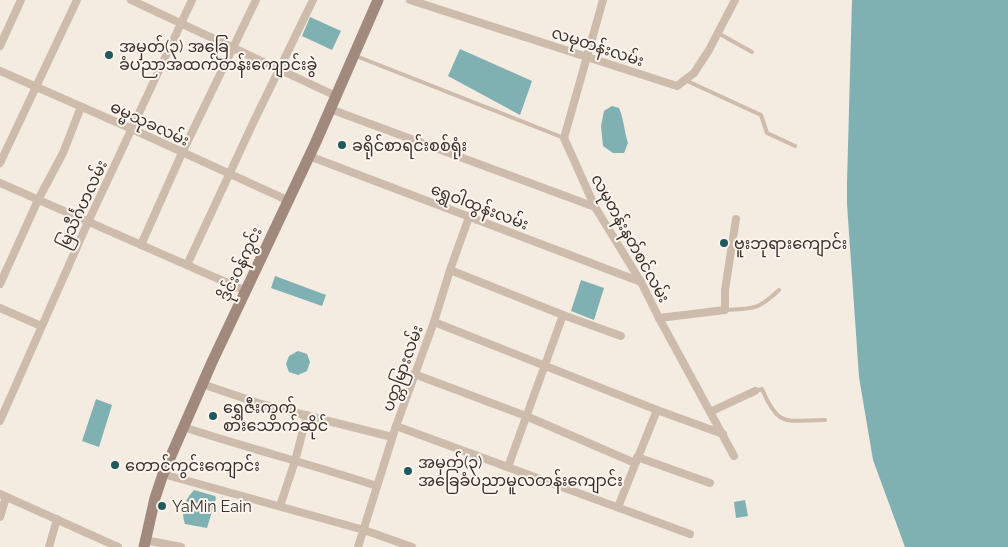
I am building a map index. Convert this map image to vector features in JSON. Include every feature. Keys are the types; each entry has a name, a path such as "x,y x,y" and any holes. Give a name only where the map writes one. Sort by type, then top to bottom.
{"street":[{"path":"0,46 21,0"},
{"path":"0,163 77,0"},
{"path":"133,0 336,96"},
{"name":"မြသီင်္ဂဟလမ်း","path":"0,421 88,222 192,0"},
{"path":"141,245 182,153 256,0"},
{"path":"187,265 314,0"},
{"name":"ဒိုင်းဝန်ကွင်း","path":"145,544 155,498 183,427 309,156 378,0"},
{"name":"လမုတန်းလမ်း","path":"410,0 677,86 685,80"},
{"path":"564,138 603,0"},
{"path":"685,80 694,73 735,0"},
{"name":"ဓမ္မသုခလမ်း","path":"0,71 132,128 182,153 287,200"},
{"path":"0,284 38,200 63,154 81,107"},
{"path":"330,109 595,207"},
{"name":"လမုတန်းနတ်စင်လမ်း","path":"564,138 595,207 641,282 734,456"},
{"name":"ရွှေဝါထွန်းလမ်း","path":"309,156 641,282"},
{"path":"0,184 246,291"},
{"name":"ပတ္တမြားလမ်း","path":"358,547 392,437 434,322 469,217"},
{"path":"725,310 724,290 736,219"},
{"path":"450,270 621,336"},
{"path":"0,308 41,326"},
{"name":"လမုတန်းနတ်စင်လမ်း","path":"659,318 725,310"},
{"path":"508,467 563,315"},
{"path":"434,322 723,434"},
{"path":"414,374 636,460 710,483"},
{"path":"202,384 261,404 392,437"},
{"path":"710,412 755,391"},
{"path":"618,507 657,410"},
{"path":"280,506 295,461 307,415"},
{"path":"396,426 690,534"},
{"path":"183,427 377,486"},
{"path":"163,474 364,530 412,547"},
{"path":"0,518 3,496 115,546"},
{"path":"50,547 57,519"},
{"path":"145,544 181,547"}],"lane":[{"path":"718,33 752,52"},
{"path":"354,55 564,138"},
{"path":"685,80 761,115 767,133 795,146"},
{"path":"725,310 752,309 768,301 779,290"},
{"path":"755,391 762,389 770,407 784,420 825,420"}],"water":[{"path":"852,0 1008,0 1008,547 905,547 873,460 859,377 847,204"},
{"path":"310,17 341,31 332,50 302,36"},
{"path":"460,49 532,81 520,115 448,76"},
{"path":"612,106 619,108 622,116 628,143 624,153 613,153 603,146 601,126 604,111"},
{"path":"275,276 326,295 322,306 271,288"},
{"path":"581,280 604,288 594,320 571,311"},
{"path":"298,351 307,354 310,362 307,371 298,375 289,372 286,364 289,356"},
{"path":"96,399 112,405 99,447 82,441"},
{"path":"194,490 215,496 216,498 207,528 185,524 184,506"},
{"path":"745,500 748,516 736,518 734,502"}],"place":[{"name":"အမှတ်(၃) အခြေ ခံပညာအထက်တန်းကျောင်းခွဲ","path":"109,55"},
{"name":"ခရိုင်စာရင်းစစ်ရုံး","path":"342,145"},
{"name":"ဗူးဘုရားကျောင်း","path":"724,243"},
{"name":"ရွှေဇီးကွက် စားသောက်ဆိုင်","path":"213,416"},
{"name":"တောင်ကွင်းကျောင်း","path":"115,465"},
{"name":"အမှတ်(၃) အခြေခံပညာမူလတန်းကျောင်း","path":"408,471"},
{"name":"YaMin Eain","path":"162,506"}]}
